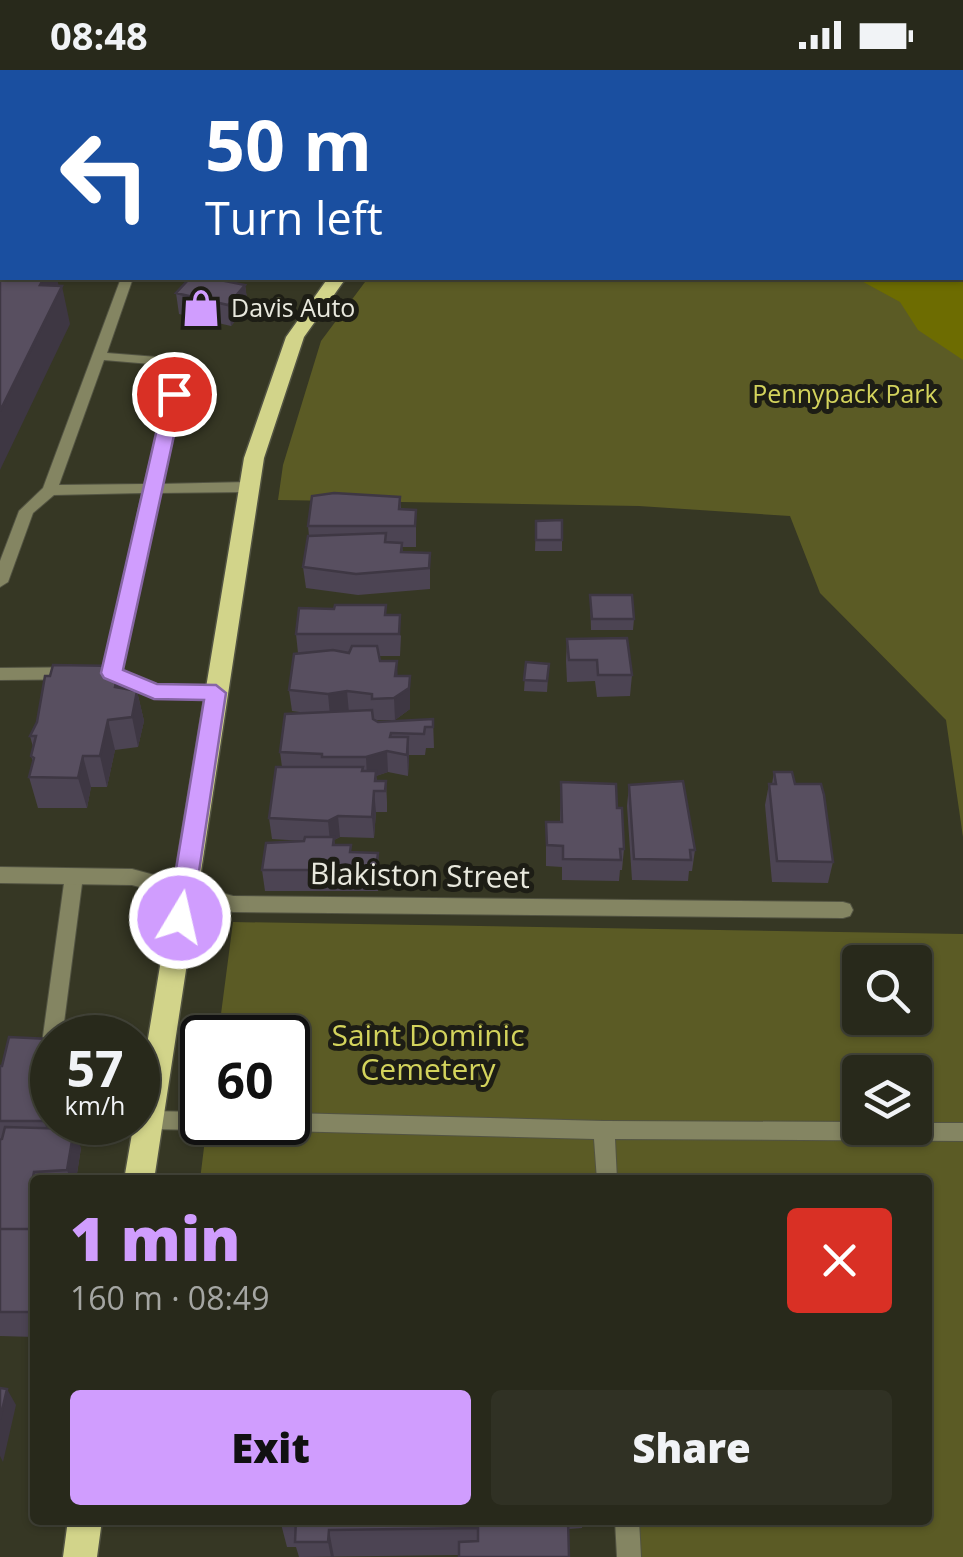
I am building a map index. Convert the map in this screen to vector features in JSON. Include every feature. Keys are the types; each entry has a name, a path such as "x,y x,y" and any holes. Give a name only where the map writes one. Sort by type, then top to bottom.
{"main road":[{"path":"156,1015 185,890 248,487 261,431 294,338 336,280"},
{"path":"139,1175 144,1145"},
{"path":"80,1557 84,1525"}],"street":[{"name":"Blakiston Street","path":"0,875 132,877 232,904 844,910"}],"lane":[{"path":"0,582 26,511 50,490 127,280"},
{"path":"99,356 182,363 150,489 111,673"},
{"path":"50,490 248,487"},
{"path":"0,674 111,673 154,692 216,693"},
{"path":"56,1015 74,876"},
{"path":"310,1123 604,1130 963,1132"},
{"path":"604,1130 607,1175"},
{"path":"627,1525 630,1557"}],"green space":[{"name":"Pennypack Park","path":"367,280 963,280 963,837 946,720 820,593 790,516 639,506 278,500 283,465 321,341"},
{"name":"Saint Dominic Cemetery","path":"233,922 963,934 963,1557 636,1557 634,1525 932,1525 932,1175 201,1175 204,1145 310,1145 310,1015 221,1015"}],"shaded area":[{"path":"860,280 963,280 963,360 918,330 900,302"}],"building":[{"path":"43,280 40,285 62,286 0,411 0,281"},
{"path":"188,280 245,285 228,305 176,293"},
{"path":"334,493 400,497 399,509 416,510 415,526 308,526 312,496"},
{"path":"562,520 562,540 536,540 536,521"},
{"path":"386,533 385,542 402,543 401,552 430,553 429,568 356,574 303,567 308,536"},
{"path":"590,595 632,595 634,619 592,619"},
{"path":"335,605 386,605 385,615 400,615 399,634 296,634 299,608 334,609"},
{"path":"627,638 632,675 598,675 597,660 569,660 567,639"},
{"path":"352,646 377,646 380,661 397,661 395,676 410,676 409,688 394,698 372,699 372,694 347,691 328,694 289,690 294,654 333,650 349,653"},
{"path":"526,662 549,664 547,681 524,680"},
{"path":"53,665 119,666 115,687 137,691 132,717 108,720 100,756 83,756 78,778 29,777 36,736 30,736 37,722 45,676 50,676"},
{"path":"372,710 373,719 378,722 433,719 433,727 425,727 424,734 391,733 390,737 408,737 407,755 387,751 366,757 322,757 280,752 285,714"},
{"path":"276,767 363,767 362,771 376,771 375,781 386,781 385,791 374,791 372,817 338,816 328,821 269,818"},
{"path":"774,772 792,772 795,784 821,784 833,862 777,861 769,784 776,784"},
{"path":"683,781 695,850 690,850 691,860 634,859 629,785"},
{"path":"561,782 616,784 617,808 622,808 621,860 563,859 563,846 547,845 546,822 562,822"},
{"path":"305,837 334,837 333,845 351,845 350,852 378,853 376,870 262,870 266,843 304,841"},
{"path":"9,1037 30,1038 30,1121 0,1121 2,1066"},
{"path":"5,1127 30,1128 30,1145 71,1145 67,1170 30,1175 30,1229 0,1229 0,1140"},
{"path":"0,1229 30,1229 30,1312 0,1312"},
{"path":"0,1388 7,1389 0,1419"},
{"path":"296,1525 568,1525 569,1557 459,1557 459,1542 478,1541 478,1528 329,1530 328,1542 295,1542"}],"place":[{"name":"Davis Auto","path":"201,308"}],"route":[{"path":"174,394 111,673 154,692 216,693 180,918"}]}
